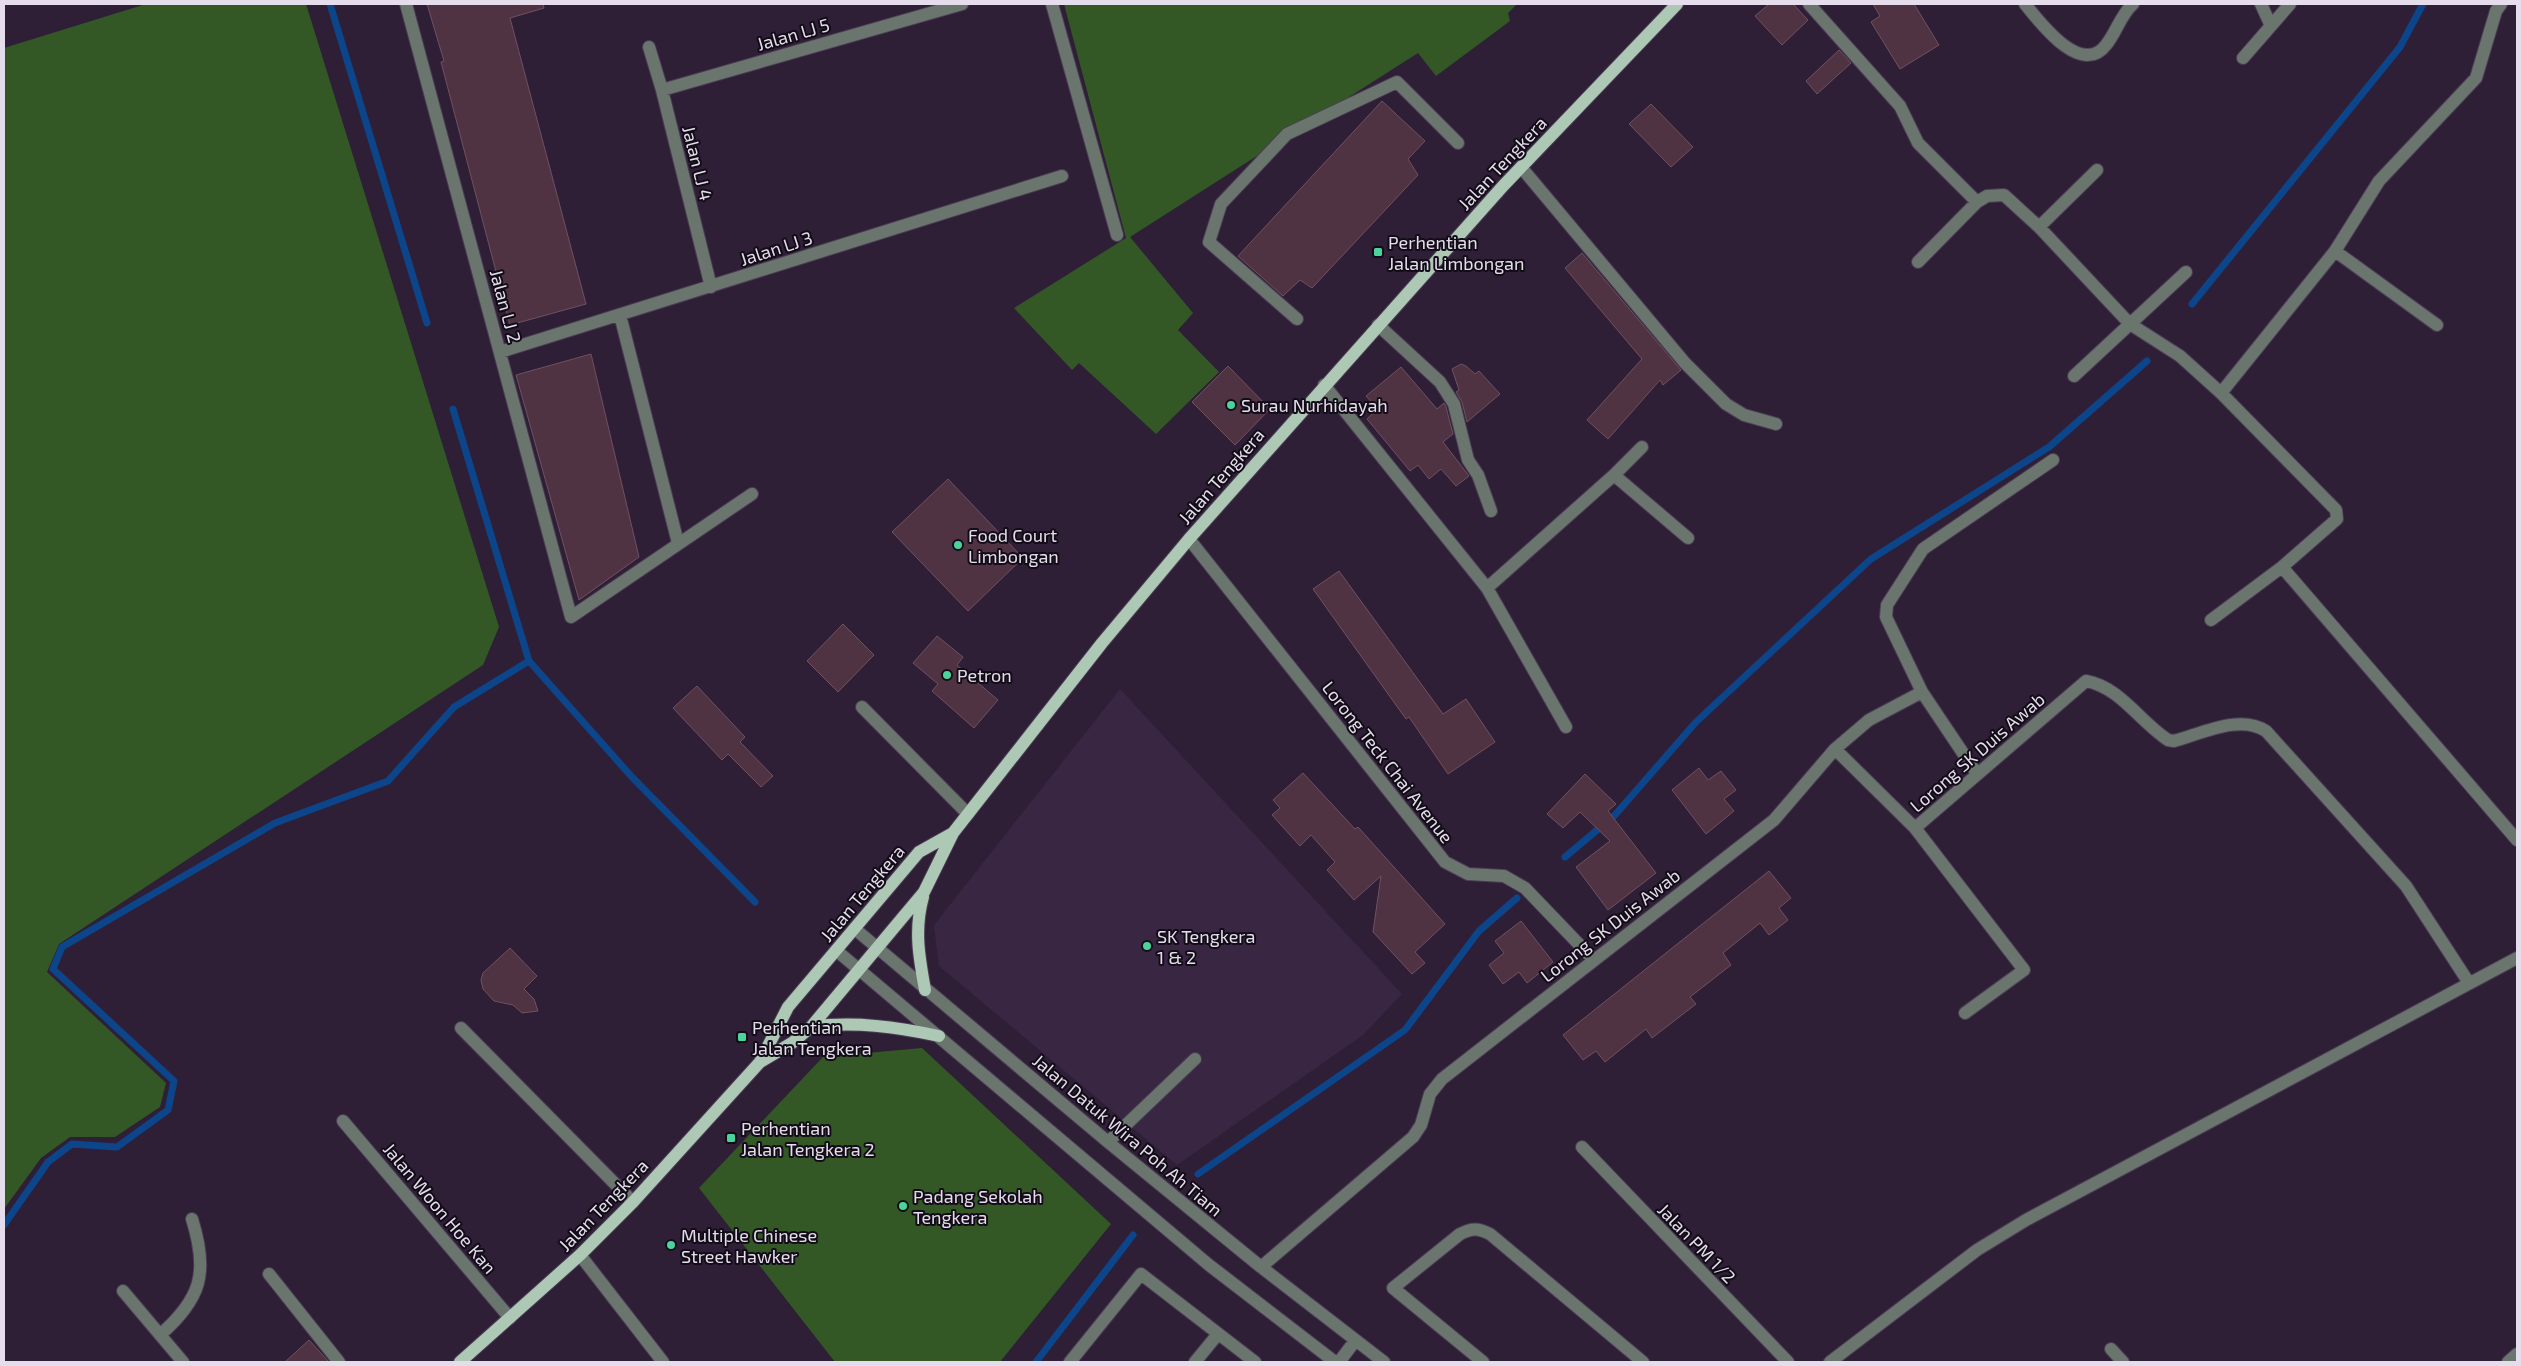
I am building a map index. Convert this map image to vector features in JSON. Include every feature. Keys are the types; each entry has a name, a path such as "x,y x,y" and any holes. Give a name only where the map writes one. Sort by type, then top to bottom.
{"main road":[{"name":"Jalan Tengkera","path":"760,1062 792,1044 811,1027 924,892 953,833 1096,650 1189,539 1324,385 1521,167 1677,4"},
{"name":"Jalan Tengkera","path":"460,1362 580,1255 633,1202 760,1062 788,1007 919,852 953,833"},
{"path":"924,892 918,914 916,934 925,990"},
{"path":"811,1027 871,1025 939,1036"}],"street":[{"name":"Jalan LJ 2","path":"406,4 571,617 678,544"},
{"name":"Jalan LJ 5","path":"662,90 962,4"},
{"path":"1052,4 1117,235"},
{"path":"1809,4 1900,106 1918,143 1977,202"},
{"path":"2025,4 2054,38 2066,48 2086,54 2098,52 2105,47 2133,4"},
{"path":"2261,4 2271,26"},
{"path":"2243,58 2290,4"},
{"path":"2221,392 2335,251 2379,181 2476,78 2496,11 2501,4"},
{"name":"Jalan LJ 4","path":"649,47 662,90 711,287"},
{"path":"1298,319 1209,242 1221,204 1287,134 1397,82 1458,143"},
{"path":"1521,167 1685,363 1726,404 1744,415 1776,424"},
{"path":"2039,227 2097,170"},
{"name":"Jalan LJ 3","path":"500,352 1062,176"},
{"path":"1918,262 1977,202 1995,194 2004,195 2039,227 2130,324 2180,356 2221,392 2336,510 2336,519 2282,566 2211,620"},
{"path":"2335,251 2437,325"},
{"path":"2074,376 2186,272"},
{"path":"620,315 678,544 752,494"},
{"path":"1378,325 1440,382 1454,404 1466,452 1478,475 1491,511"},
{"path":"1324,385 1487,588 1566,727"},
{"path":"1487,588 1614,475 1642,446"},
{"path":"1978,774 1922,692 1886,617 1887,605 1922,549 2053,460"},
{"path":"1614,475 1688,538"},
{"name":"Lorong Teck Chai Avenue","path":"1189,539 1445,862 1468,874 1504,876 1526,888 1594,960"},
{"path":"2282,566 2517,840"},
{"name":"Lorong SK Duis Awab","path":"1261,1267 1413,1137 1421,1125 1430,1094 1442,1078 1774,820 1836,749 1915,828 2086,681 2098,683 2110,690 2168,740 2174,741 2242,723 2256,725 2266,731 2406,886 2469,983"},
{"path":"1836,749 1869,720 1922,692"},
{"path":"862,707 968,814"},
{"path":"1915,828 2024,970 1965,1013"},
{"name":"Jalan Datuk Wira Poh Ah Tiam","path":"855,929 925,990 1108,1142 1261,1267 1384,1362"},
{"path":"837,950 1209,1265 1337,1362 1356,1341"},
{"path":"1839,1360 1977,1250 2026,1220 2517,958"},
{"path":"461,1028 633,1202"},
{"path":"1108,1142 1196,1059"},
{"name":"Jalan Woon Hoe Kan","path":"342,1121 510,1318"},
{"name":"Jalan PM 1/2","path":"1582,1147 1788,1362"},
{"path":"160,1335 187,1309 197,1288 201,1259 200,1242 192,1219"},
{"path":"1483,1362 1394,1288 1460,1234 1470,1229 1480,1229 1490,1234 1643,1362"},
{"path":"580,1255 663,1362"},
{"path":"269,1274 339,1362"},
{"path":"1070,1362 1141,1274 1255,1362"},
{"path":"123,1291 183,1362"},
{"path":"1195,1362 1218,1334"},
{"path":"2111,1350 2123,1362"},
{"path":"2508,1362 2517,1354"}],"shaded area":[{"name":"SK Tengkera 1 & 2","path":"1120,689 1402,994 1363,1035 1177,1165 939,966 934,925"}],"green space":[{"path":"146,4 306,4 499,627 483,665 59,944 47,972 166,1083 160,1107 115,1137 70,1137 41,1158 4,1209 4,48"},
{"path":"1064,4 1517,4 1508,13 1510,21 1436,76 1418,53 1130,237 1193,313 1178,330 1219,372 1156,434 1079,363 1072,370 1014,308 1126,238"},
{"name":"Padang Sekolah Tengkera","path":"922,1048 1111,1224 1000,1362 835,1362 699,1188 823,1057"}],"building":[{"path":"427,4 543,4 544,8 510,18 586,304 510,325 441,62 444,61"},
{"path":"1769,4 1793,4 1808,20 1782,45 1755,16"},
{"path":"1873,4 1914,4 1939,45 1900,69 1871,22 1880,16"},
{"path":"1839,50 1851,63 1817,94 1806,81"},
{"path":"1382,101 1425,141 1408,159 1418,175 1312,288 1300,280 1283,296 1238,256"},
{"path":"1651,104 1693,147 1671,167 1629,124"},
{"path":"1582,253 1681,370 1663,385 1660,380 1608,439 1587,420 1642,359 1565,268"},
{"path":"591,354 639,557 579,600 516,375"},
{"path":"1461,364 1475,374 1479,371 1500,394 1467,422 1462,402 1456,392 1459,390 1452,369"},
{"name":"Surau Nurhidayah","path":"1228,366 1270,409 1235,445 1192,402"},
{"path":"1401,367 1437,409 1444,403 1446,407 1453,434 1443,442 1469,476 1456,486 1441,469 1429,479 1418,465 1410,471 1367,419 1378,409 1366,396"},
{"name":"Food Court Limbongan","path":"948,479 1023,558 968,611 892,532"},
{"path":"1339,571 1443,714 1466,699 1495,742 1448,774 1409,717 1406,719 1313,589"},
{"path":"843,624 874,655 838,692 807,661"},
{"name":"Petron","path":"937,636 963,657 957,665 998,700 974,728 932,691 938,684 913,663"},
{"path":"697,686 745,737 740,742 773,776 761,787 728,754 722,760 673,708"},
{"path":"1699,768 1708,780 1721,771 1736,790 1724,799 1734,811 1706,834 1672,790"},
{"path":"1303,773 1355,829 1358,827 1445,924 1415,952 1425,963 1412,974 1373,932 1381,876 1354,900 1327,870 1335,862 1311,835 1300,846 1272,815 1280,808 1273,800"},
{"path":"1585,774 1616,804 1608,811 1656,873 1608,910 1576,867 1610,841 1580,812 1563,828 1547,814"},
{"path":"1769,871 1791,898 1779,908 1788,920 1769,935 1760,923 1723,953 1731,965 1690,997 1696,1004 1652,1038 1646,1029 1605,1062 1596,1051 1583,1060 1563,1035"},
{"path":"1521,921 1553,962 1527,983 1519,972 1503,984 1489,965 1504,953 1495,941"},
{"path":"510,948 537,976 524,989 534,999 538,1011 522,1013 513,1005 494,1001 483,989 481,980 483,973"},
{"path":"309,1340 329,1362 285,1362"}],"waterway":[{"path":"330,4 427,323"},
{"path":"2192,304 2400,47 2423,4"},
{"path":"1565,857 1615,815 1696,722 1871,559 2049,447 2147,361"},
{"path":"453,409 529,661 631,776 755,902"},
{"path":"4,1225 48,1162 72,1144 117,1147 168,1110 174,1081 53,969 62,947 275,823 388,781 454,707 529,661"},
{"path":"1198,1174 1405,1030 1479,931 1517,898"},
{"path":"1036,1362 1133,1235"}],"place":[{"name":"Perhentian Jalan Limbongan","path":"1378,252"},
{"name":"Surau Nurhidayah","path":"1231,405"},
{"name":"Food Court Limbongan","path":"958,545"},
{"name":"Petron","path":"947,675"},
{"name":"SK Tengkera 1 & 2","path":"1147,946"},
{"name":"Perhentian Jalan Tengkera","path":"742,1037"},
{"name":"Perhentian Jalan Tengkera 2","path":"731,1138"},
{"name":"Padang Sekolah Tengkera","path":"903,1206"},
{"name":"Multiple Chinese Street Hawker","path":"671,1245"}]}
